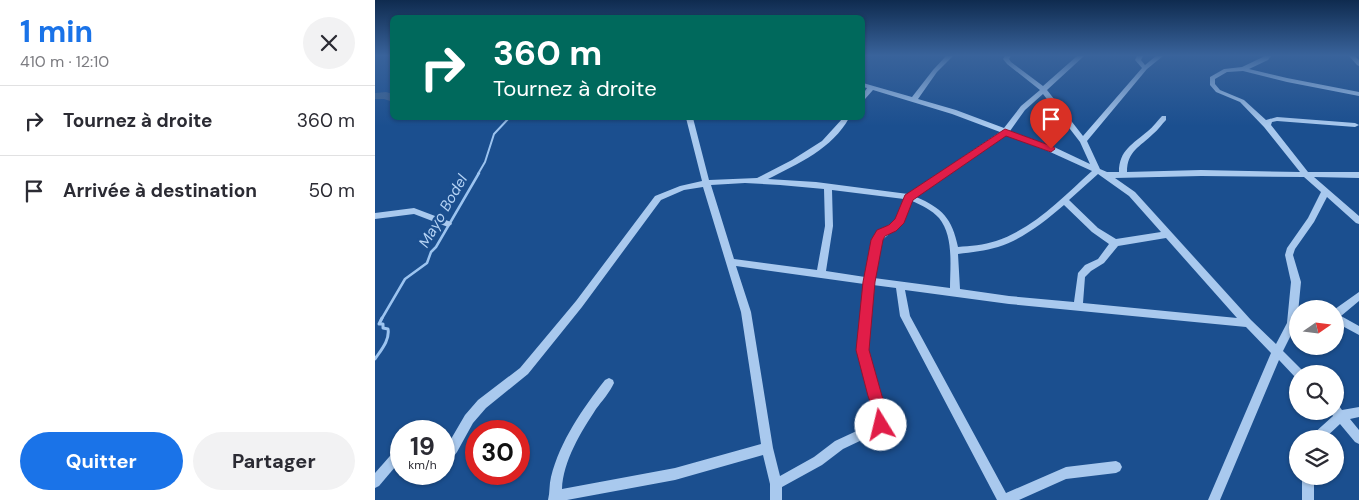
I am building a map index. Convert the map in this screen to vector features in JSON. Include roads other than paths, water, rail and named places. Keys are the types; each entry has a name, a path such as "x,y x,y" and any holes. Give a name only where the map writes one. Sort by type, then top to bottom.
{"street":[{"path":"914,100 929,79"},
{"path":"1030,79 1043,89 1083,140 1097,171"},
{"path":"775,484 818,461 839,444 881,425 883,415 875,396 862,350 869,282 877,240 881,233 893,228 900,221 909,197 1005,132 1023,108 1054,79"},
{"path":"1083,140 1135,79"},
{"path":"1211,79 1212,84 1218,91 1242,101 1267,125 1306,174 1359,221"},
{"path":"1285,79 1359,94"},
{"path":"865,85 954,112 1051,149 1107,175 1132,194 1248,323 1290,365"},
{"path":"865,96 872,87"},
{"path":"1123,174 1123,164 1130,149 1150,133 1164,118"},
{"path":"1267,125 1269,120 1277,119 1355,125"},
{"path":"690,120 706,183 746,312 767,448 775,484 776,500"},
{"path":"757,180 795,162 825,143 844,120"},
{"path":"955,251 997,244 1013,238 1065,200 1097,171"},
{"path":"1107,175 1359,175"},
{"path":"455,444 482,404 524,371 579,304 657,198 672,189 706,183 757,180 909,197 928,206 942,216 951,230 955,251 955,292"},
{"path":"821,275 829,226 828,188"},
{"path":"1296,300 1296,282 1289,256 1291,248 1311,220 1325,192"},
{"path":"1065,200 1095,230 1115,243 1169,234"},
{"path":"375,216 415,211 448,224"},
{"path":"1077,307 1081,276 1088,268 1101,261 1115,243"},
{"path":"730,262 1009,300 1248,323"},
{"path":"900,286 905,316 1004,500 1066,473 1115,467"},
{"path":"1344,308 1359,296"},
{"path":"1344,322 1359,331"},
{"path":"1214,500 1277,352 1289,333"},
{"path":"609,383 591,405 574,433 556,481 555,498 675,474 767,448"},
{"path":"1344,413 1359,412"},
{"path":"1324,430 1332,420"},
{"path":"1344,420 1359,438"},
{"path":"375,482 390,465"},
{"path":"1308,485 1308,500"}],"waterway":[{"path":"375,96 386,95 390,97"},
{"name":"Mayo Bodel","path":"478,174 485,162 494,134 507,120"},
{"name":"Mayo Bodel","path":"381,320 405,279 427,263 431,252 436,247 479,173"},
{"name":"Mayo Bodel","path":"375,359 388,337 388,329 383,328 383,324 379,324 381,320"}]}
